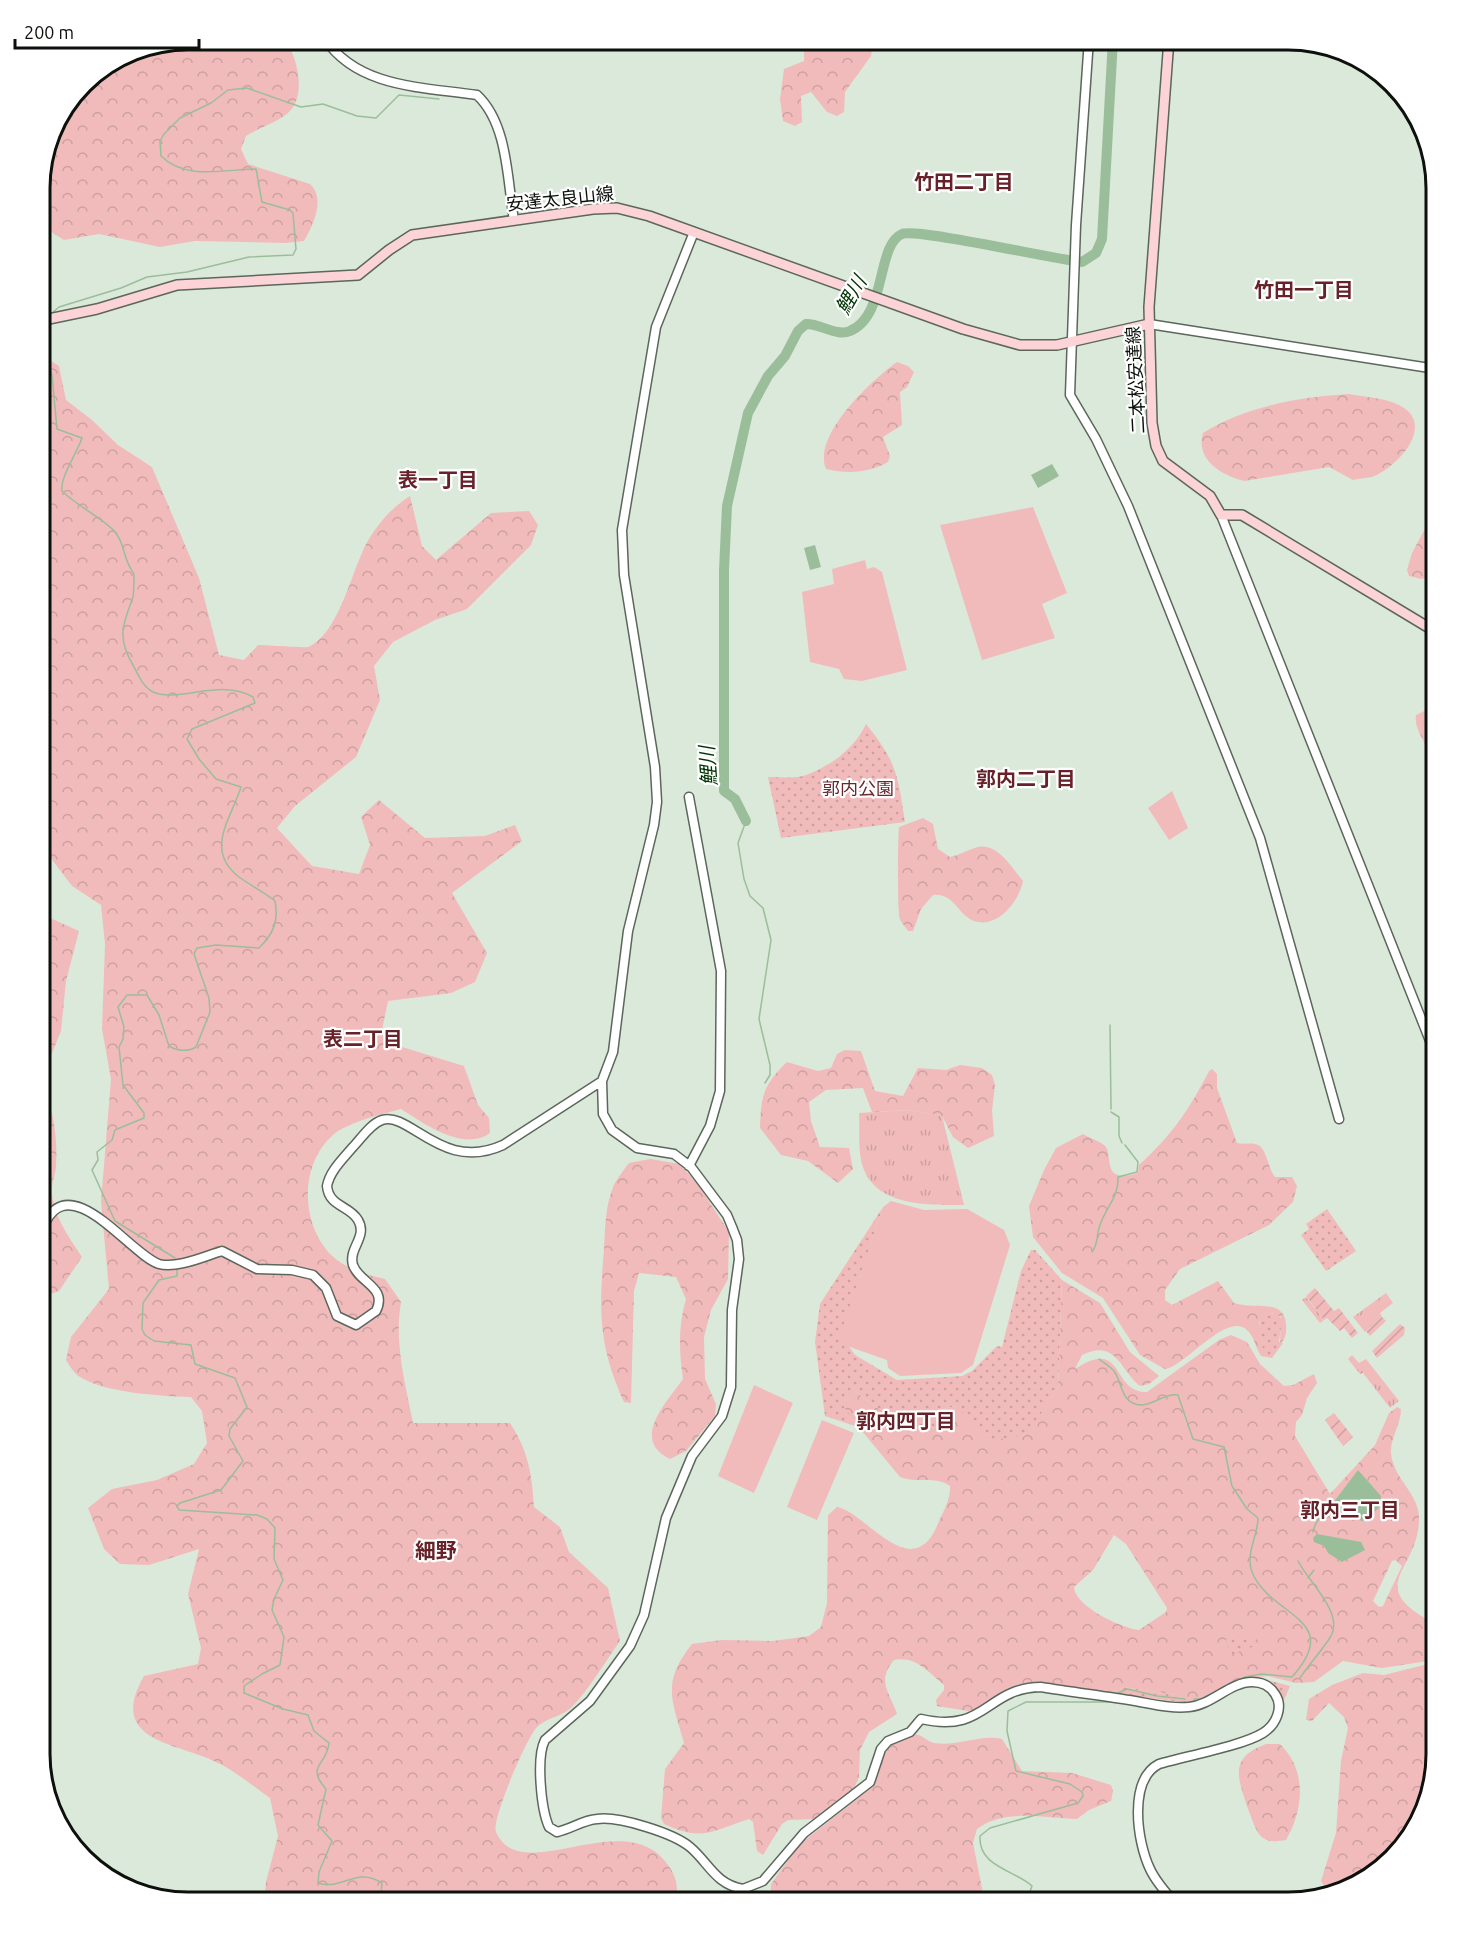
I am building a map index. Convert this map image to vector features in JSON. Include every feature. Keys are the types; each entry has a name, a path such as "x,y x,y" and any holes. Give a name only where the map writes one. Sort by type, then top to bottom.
{"main road":[{"name":"二本松安達線","path":"1168,50 1149,324 1152,423 1157,450 1172,469 1212,498 1221,515"},
{"name":"安達太良山線","path":"50,319 97,309 177,285 358,274 412,235 593,208 617,208 694,232 963,329 1020,345 1039,347 1071,342 1149,324"},
{"path":"1221,515 1242,515 1426,626"}],"street":[{"path":"335,50 350,66 364,74 391,82 477,95 497,123 514,220"},
{"path":"1088,50 1075,257 1070,395 1096,439 1128,506 1260,838 1339,1119"},
{"path":"694,232 656,327 622,530 622,560 655,766 657,812 628,931 613,1052 602,1081 603,1114 612,1130 637,1148 674,1154 689,1166 727,1215 739,1250 732,1310 731,1387 722,1416 692,1456 666,1518 644,1615 630,1646 590,1701 545,1740 541,1748 542,1783 549,1827 558,1832 598,1818 628,1822 674,1838 689,1847 717,1879 743,1889 763,1881 804,1833 870,1782 882,1749 888,1741 910,1732 921,1719 945,1723 967,1720 1007,1694 1022,1688 1041,1687 1187,1707 1214,1700 1240,1684 1251,1682 1263,1684 1272,1689 1280,1707 1272,1726 1262,1734 1242,1741 1159,1764 1150,1769 1140,1784 1138,1800 1144,1855 1155,1878 1166,1892"},
{"path":"1149,324 1426,367"},
{"path":"1221,515 1426,1031"},
{"path":"689,797 722,971 720,1091 710,1126 689,1166"},
{"path":"50,1217 53,1212 61,1208 82,1207 158,1263 174,1264 222,1251 257,1269 292,1270 313,1275 326,1288 337,1316 356,1325 376,1311 379,1298 375,1287 357,1273 353,1263 352,1255 361,1236 360,1223 355,1216 334,1203 327,1186 337,1165 369,1130 380,1121 391,1120 451,1150 484,1151 503,1144 602,1081"}],"green space":[{"path":"291,50 299,87 294,106 284,116 246,136 241,149 248,164 310,184 315,190 318,204 304,241 285,243 195,241 160,247 99,234 64,240 50,230 50,178 54,151 64,126 78,103 96,84 126,64 160,52"},
{"path":"804,50 872,50 871,56 845,92 844,112 837,116 827,112 811,92 801,96 802,122 795,126 783,121 780,99 784,69 804,61"},
{"path":"50,360 59,366 66,400 92,420 118,445 152,467 199,578 219,655 244,660 258,645 308,647 319,640 329,629 337,614 369,539 387,515 410,496 422,546 436,560 491,513 529,511 538,525 531,545 467,609 435,620 393,642 374,666 380,700 356,757 295,806 277,828 312,866 359,874 370,845 361,817 379,800 425,838 485,836 515,825 522,841 452,893 487,953 475,982 451,993 388,1001 382,1030 402,1047 464,1066 478,1105 489,1118 490,1133 480,1138 456,1138 432,1128 401,1109 356,1122 339,1130 322,1147 310,1175 309,1206 317,1235 331,1255 352,1269 385,1279 401,1302 400,1347 413,1423 510,1423 521,1443 528,1463 534,1507 560,1527 569,1552 608,1588 620,1641 579,1700 564,1713 541,1724 532,1734 504,1796 496,1832 509,1847 527,1852 550,1851 601,1842 626,1842 649,1848 668,1865 675,1879 677,1892 265,1892 278,1836 270,1798 220,1764 153,1737 141,1728 134,1715 134,1698 144,1676 198,1664 201,1648 188,1594 199,1549 149,1565 120,1564 104,1549 88,1508 112,1489 157,1480 194,1464 207,1443 202,1411 191,1397 164,1396 101,1386 77,1375 66,1360 71,1337 109,1289 101,1202 111,1079 102,1029 105,944 101,905 72,886 50,857"},
{"path":"897,362 908,366 914,372 907,387 900,392 902,425 883,437 890,456 888,462 858,472 826,469 824,455 828,440 836,425 860,395"},
{"path":"1349,394 1381,399 1399,405 1409,413 1414,422 1415,431 1405,451 1377,475 1353,480 1329,467 1244,481 1227,475 1212,465 1203,451 1203,433 1237,416 1274,404"},
{"path":"1033,507 1067,593 1042,604 1055,638 982,660 940,525"},
{"path":"1426,527 1426,578 1409,576 1407,570 1412,553"},
{"path":"865,560 867,569 874,567 882,572 907,670 862,681 844,679 839,669 810,662 802,592 834,584 832,569"},
{"path":"1426,710 1426,748 1418,729 1416,715"},
{"name":"郭内公園","path":"866,724 884,749 894,770 905,822 781,838 768,777 802,776 824,767 856,741"},
{"path":"1172,791 1188,828 1169,840 1148,808"},
{"path":"923,818 933,824 938,849 950,857 978,847 985,847 998,853 1009,863 1023,881 1017,897 1006,912 991,921 974,921 946,897 933,895 921,909 913,931 908,931 899,914 899,827"},
{"path":"50,918 79,931 66,981 61,1031 50,1058"},
{"path":"845,1050 861,1051 875,1091 903,1096 918,1068 946,1070 960,1065 982,1068 992,1075 995,1085 992,1111 994,1136 968,1148 953,1137 942,1116 909,1110 872,1112 863,1088 826,1090 809,1102 811,1121 820,1147 849,1148 853,1169 838,1183 808,1161 781,1155 760,1128 761,1107 768,1085 787,1062 818,1071 831,1068 837,1054"},
{"path":"1212,1069 1217,1074 1217,1088 1237,1143 1261,1147 1275,1177 1292,1177 1297,1186 1293,1202 1269,1225 1180,1269 1165,1290 1165,1300 1172,1305 1218,1281 1234,1303 1277,1309 1286,1320 1286,1332 1280,1343 1281,1317 1272,1313 1259,1322 1264,1353 1261,1356 1248,1331 1240,1326 1229,1327 1206,1341 1184,1359 1165,1369 1140,1355 1103,1298 1062,1273 1033,1237 1029,1206 1056,1148 1083,1134 1105,1146 1113,1172 1126,1176 1138,1173 1139,1165 1179,1121"},
{"path":"50,1106 55,1131 56,1154 52,1188 54,1207 82,1257 59,1291 50,1294"},
{"path":"909,1110 942,1116 964,1205 933,1205 902,1200 876,1187 867,1175 860,1154 859,1113"},
{"path":"650,1159 680,1164 699,1186 729,1232 728,1279 711,1310 704,1337 705,1379 716,1404 715,1416 686,1451 670,1459 658,1451 653,1442 652,1432 661,1410 683,1379 680,1339 686,1299 676,1277 639,1273 634,1291 631,1403 624,1402 615,1382 602,1327 602,1271 610,1197 615,1183 629,1163"},
{"path":"946,1182 953,1185 956,1192 953,1199 946,1202 939,1199 936,1192 939,1185"},
{"path":"891,1201 924,1210 967,1209 1004,1230 1010,1245 973,1365 961,1373 900,1376 888,1368 887,1360 847,1346 840,1335 883,1207"},
{"path":"883,1207 841,1335 855,1355 897,1380 962,1376 972,1371 997,1346 1002,1347 1021,1271 1031,1250 1035,1250 1062,1280 1058,1387 1027,1435 992,1440 956,1406 939,1410 936,1427 932,1429 899,1424 856,1392 842,1404 858,1427 825,1416 815,1342 820,1304"},
{"path":"1327,1209 1356,1251 1326,1271 1301,1235 1309,1229 1306,1224"},
{"path":"1062,1280 1100,1303 1130,1352 1159,1376 1149,1384 1140,1386 1116,1358 1103,1350 1082,1355 1075,1369 1091,1361 1103,1359 1110,1362 1127,1384 1135,1390 1147,1392 1219,1340 1231,1335 1247,1342 1260,1364 1284,1386 1293,1385 1314,1374 1317,1383 1307,1398 1302,1415 1296,1422 1295,1436 1330,1494 1375,1445 1389,1413 1397,1407 1401,1409 1391,1453 1396,1471 1415,1502 1419,1519 1417,1537 1399,1577 1398,1588 1402,1599 1414,1611 1426,1618 1426,1661 1382,1668 1343,1661 1314,1682 1296,1683 1268,1676 1247,1678 1201,1701 1189,1703 1177,1695 1124,1687 1111,1693 1029,1683 1008,1688 979,1709 968,1711 937,1706 936,1700 944,1690 944,1685 927,1670 909,1660 894,1660 886,1674 885,1681 897,1714 869,1732 860,1750 859,1777 853,1791 817,1819 788,1820 782,1824 763,1855 757,1851 753,1822 749,1819 707,1833 688,1832 664,1824 661,1818 665,1769 684,1743 673,1703 673,1681 682,1658 692,1644 721,1640 773,1641 809,1636 821,1627 827,1603 828,1515 837,1507 849,1512 888,1540 902,1547 914,1549 926,1542 937,1526 946,1506 950,1486 938,1481 900,1477 843,1408 842,1403 856,1392 899,1424 936,1427 939,1410 956,1406 1024,1436 1058,1387","holes":["1114,1535 1126,1544 1167,1608 1166,1612 1139,1630 1100,1615 1082,1602 1076,1595 1074,1587 1093,1570","1395,1560 1402,1566 1383,1606 1379,1607 1373,1601 1392,1561"]},
{"path":"1315,1288 1334,1311 1339,1308 1358,1333 1352,1338 1344,1328 1340,1331 1327,1318 1324,1320 1306,1296"},
{"path":"1386,1293 1393,1303 1380,1313 1382,1317 1365,1332 1353,1317"},
{"path":"1306,1297 1324,1320 1320,1323 1302,1300"},
{"path":"1263,1313 1277,1314 1282,1320 1279,1342 1283,1343 1272,1358 1261,1356 1263,1347 1259,1325"},
{"path":"1382,1317 1386,1321 1370,1336 1366,1331"},
{"path":"1400,1324 1405,1328 1404,1335 1377,1358 1372,1351"},
{"path":"1352,1355 1359,1363 1366,1359 1399,1401 1390,1408 1363,1373 1360,1374 1348,1359"},
{"path":"754,1385 793,1403 754,1493 718,1476"},
{"path":"1334,1413 1353,1437 1343,1446 1325,1420"},
{"path":"822,1420 854,1433 817,1520 787,1507"},
{"path":"1229,1636 1256,1637 1257,1645 1230,1655 1226,1640"},
{"path":"1426,1664 1426,1755 1421,1791 1407,1824 1385,1852 1349,1878 1325,1888 1321,1881 1336,1833 1341,1761 1348,1728 1344,1717 1329,1703 1312,1721 1306,1720 1309,1699 1332,1685 1363,1673 1384,1675"},
{"path":"1271,1681 1290,1686 1284,1700 1271,1684"},
{"path":"1124,1687 1177,1695 1188,1703 1111,1693"},
{"path":"913,1734 934,1743 943,1744 985,1738 1002,1739 1022,1771 1072,1773 1111,1785 1113,1791 1111,1801 1089,1810 1077,1819 1012,1816 988,1822 977,1829 973,1843 983,1892 771,1892 771,1884 800,1844 872,1787 886,1751 892,1744"},
{"path":"1266,1744 1280,1744 1289,1754 1299,1778 1299,1803 1286,1840 1271,1841 1260,1835 1248,1809 1239,1779 1241,1763 1246,1756"}],"shaded area":[{"path":"1052,464 1059,476 1038,488 1031,475"},
{"path":"815,545 821,567 810,570 804,548"},
{"path":"1358,1470 1381,1496 1379,1508 1363,1521 1342,1516 1333,1503"},
{"path":"1317,1534 1361,1542 1365,1550 1342,1562 1328,1553 1324,1546 1314,1542 1313,1538"}],"waterway":[{"name":"鯉川","path":"746,821 735,799 724,791 724,570 727,506 748,413 768,376 785,356 798,331 806,324 845,332 862,323 876,297 888,252 894,241 902,234 913,233 958,239 1082,262 1096,253 1102,239 1112,50"},
{"path":"52,313 59,307 121,288 147,277 187,272 249,257 293,255 296,249 293,213 290,210 262,202 256,169 194,171 182,169 161,156 160,141 180,118 211,103 228,90 247,88 301,107 323,104 357,116 376,118 399,95 439,99"},
{"path":"50,370 57,429 82,438 66,473 62,491 104,522 115,532 121,542 134,574 133,597 124,623 124,646 142,681 150,690 163,695 228,690 253,697 255,703 192,729 187,739 199,759 216,779 241,787 223,834 223,856 229,867 239,877 275,901 274,927 259,948 216,945 197,948 194,954 209,998 210,1012 196,1047 182,1050 169,1046 159,1015 147,995 127,995 118,1007 124,1027 123,1039 119,1047 123,1085 144,1113 144,1118 115,1130 112,1140 97,1152 98,1160 92,1170 115,1221 175,1258"},
{"path":"746,821 738,843 744,879 750,896 763,908 771,940 759,1019 770,1065 770,1075 765,1083"},
{"path":"1110,1025 1111,1109"},
{"path":"1111,1112 1119,1117 1119,1136 1122,1143"},
{"path":"1092,1252 1096,1245 1099,1228 1112,1202 1118,1177 1137,1172 1138,1162 1125,1145"},
{"path":"177,1269 177,1276 159,1280 143,1303 142,1329 145,1335 154,1341 191,1345 195,1364 235,1378 247,1407 230,1429 229,1436 243,1461 221,1490 177,1506 179,1510 257,1515 267,1519 275,1528 274,1559 283,1580 274,1599 272,1610 284,1637 280,1665 244,1686 244,1693 283,1709 308,1715 314,1731 329,1743 325,1757 317,1770 317,1775 326,1789 318,1825 332,1841 319,1872 318,1883 327,1885 356,1878 373,1878 382,1883 381,1892"},
{"path":"1099,1359 1114,1371 1123,1393 1130,1402 1142,1405 1178,1395 1193,1439 1224,1447 1232,1486 1247,1509 1258,1518 1250,1558 1252,1572 1261,1587 1299,1619 1307,1630 1311,1642 1306,1657 1292,1677 1261,1674 1245,1677 1201,1699 1194,1699"},
{"path":"1313,1532 1321,1516 1336,1507"},
{"path":"1298,1561 1329,1607 1334,1627 1331,1636 1300,1678"},
{"path":"1308,1578 1314,1570"},
{"path":"1114,1695 1127,1689 1157,1696 1185,1699"},
{"path":"1030,1892 1032,1886 999,1867 985,1855 980,1836 990,1828 1078,1803 1083,1796 1082,1792 1070,1784 1016,1771 1007,1731 1008,1711 1026,1702 1109,1702"}],"district":[{"name":"竹田二丁目","path":"964,182"},
{"name":"竹田一丁目","path":"1304,290"},
{"name":"表一丁目","path":"438,480"},
{"name":"郭内二丁目","path":"1026,779"},
{"name":"表二丁目","path":"363,1039"},
{"name":"郭内四丁目","path":"906,1421"},
{"name":"郭内三丁目","path":"1350,1510"},
{"name":"細野","path":"436,1551"}]}
